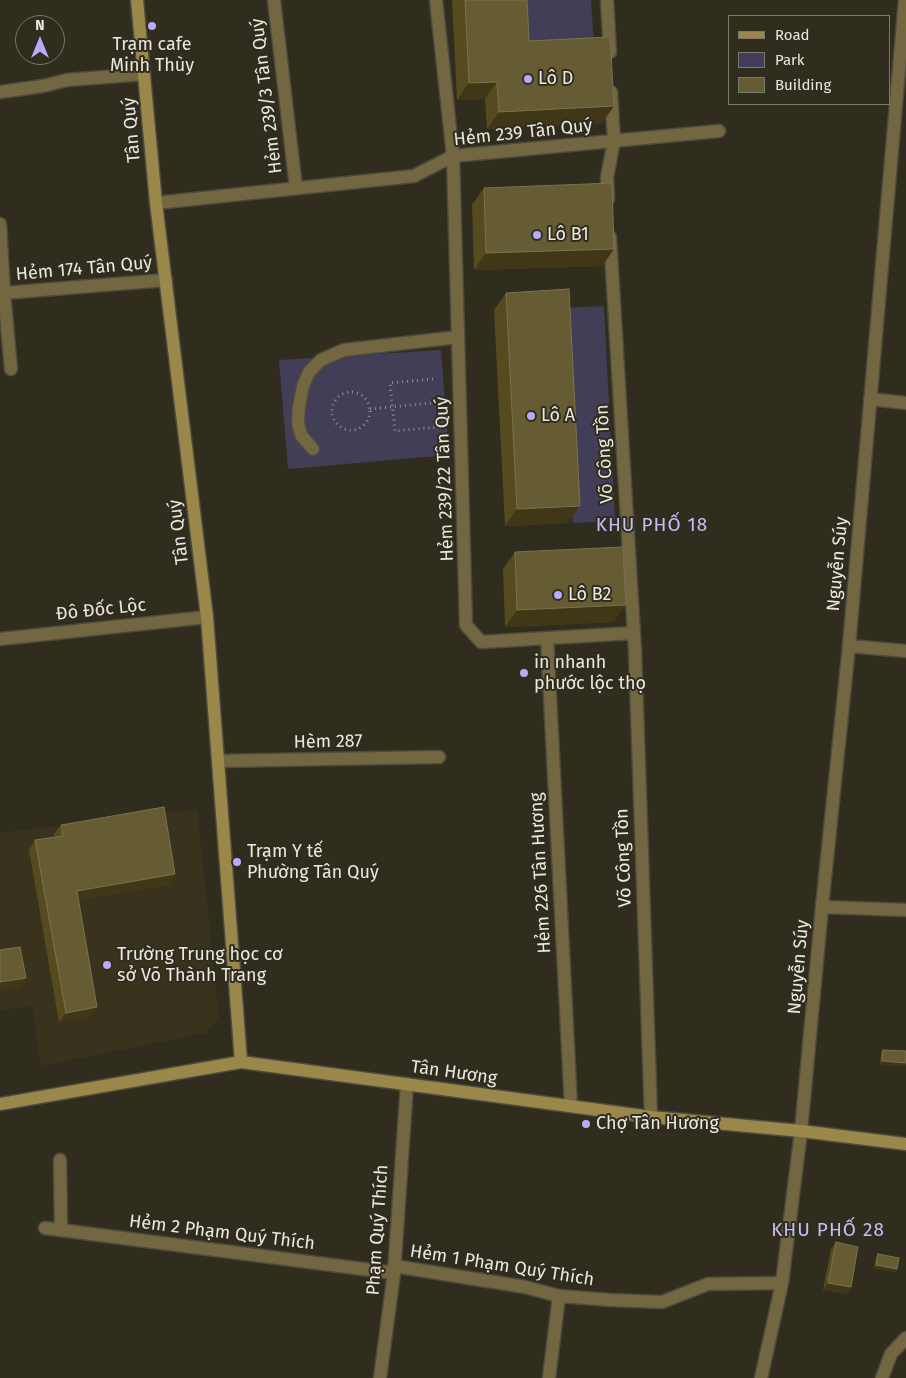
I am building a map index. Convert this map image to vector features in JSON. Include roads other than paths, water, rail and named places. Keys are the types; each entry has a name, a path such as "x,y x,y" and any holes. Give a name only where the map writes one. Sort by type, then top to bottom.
{"street":[{"name":"Tân Quý","path":"138,0 156,203 206,616 241,1062"},
{"name":"Hẻm 239/3 Tân Quý","path":"274,0 296,188"},
{"path":"436,0 453,156"},
{"path":"607,0 614,141 607,177 608,207"},
{"name":"Nguyễn Súy","path":"761,1378 782,1283 801,1131 849,646 870,399 894,72 903,52 905,0"},
{"path":"0,92 27,89 67,80 144,74"},
{"name":"Hẻm 239 Tân Quý","path":"156,203 414,176 453,156 719,131"},
{"name":"Hẻm 239/22 Tân Quý","path":"453,156 466,625 481,642 634,634"},
{"name":"Hẻm 174 Tân Quý","path":"0,224 11,369"},
{"name":"Võ Công Tồn","path":"610,227 634,634 651,1117"},
{"name":"Hẻm 174 Tân Quý","path":"4,293 166,280"},
{"path":"313,449 301,435 298,423 299,406 303,386 309,372 320,360 344,350 458,337"},
{"path":"870,399 906,403"},
{"name":"Đô Đốc Lộc","path":"0,639 206,616"},
{"name":"Hẻm 226 Tân Hương","path":"547,638 571,1106"},
{"path":"849,646 906,651"},
{"name":"Hèm 287","path":"218,761 439,757"},
{"path":"822,907 906,910"},
{"name":"Tân Hương","path":"0,1104 241,1062 651,1117 801,1131 906,1144"},
{"name":"Phạm Quý Thích","path":"380,1378 394,1270 407,1084"},
{"path":"60,1160 61,1230"},
{"name":"Hẻm 2 Phạm Quý Thích","path":"45,1228 394,1270"},
{"name":"Hẻm 1 Phạm Quý Thích","path":"394,1270 525,1287 558,1296 662,1302 708,1284 782,1283"},
{"path":"549,1378 558,1296"},
{"path":"882,1378 891,1354 906,1338"}],"place":[{"name":"Trạm cafe Minh Thùy","path":"152,26"},
{"name":"Lô D","path":"528,79"},
{"name":"Lô B1","path":"537,235"},
{"name":"Lô A","path":"531,416"},
{"name":"Lô B2","path":"558,595"},
{"name":"in nhanh phước lộc thọ","path":"524,673"},
{"name":"Trạm Y tế Phường Tân Quý","path":"237,862"},
{"name":"Trường Trung học cơ sở Võ Thành Trang","path":"107,965"},
{"name":"Chợ Tân Hương","path":"586,1124"}],"district":[{"name":"KHU PHỐ 18","path":"652,526"},
{"name":"KHU PHỐ 28","path":"828,1231"}]}
